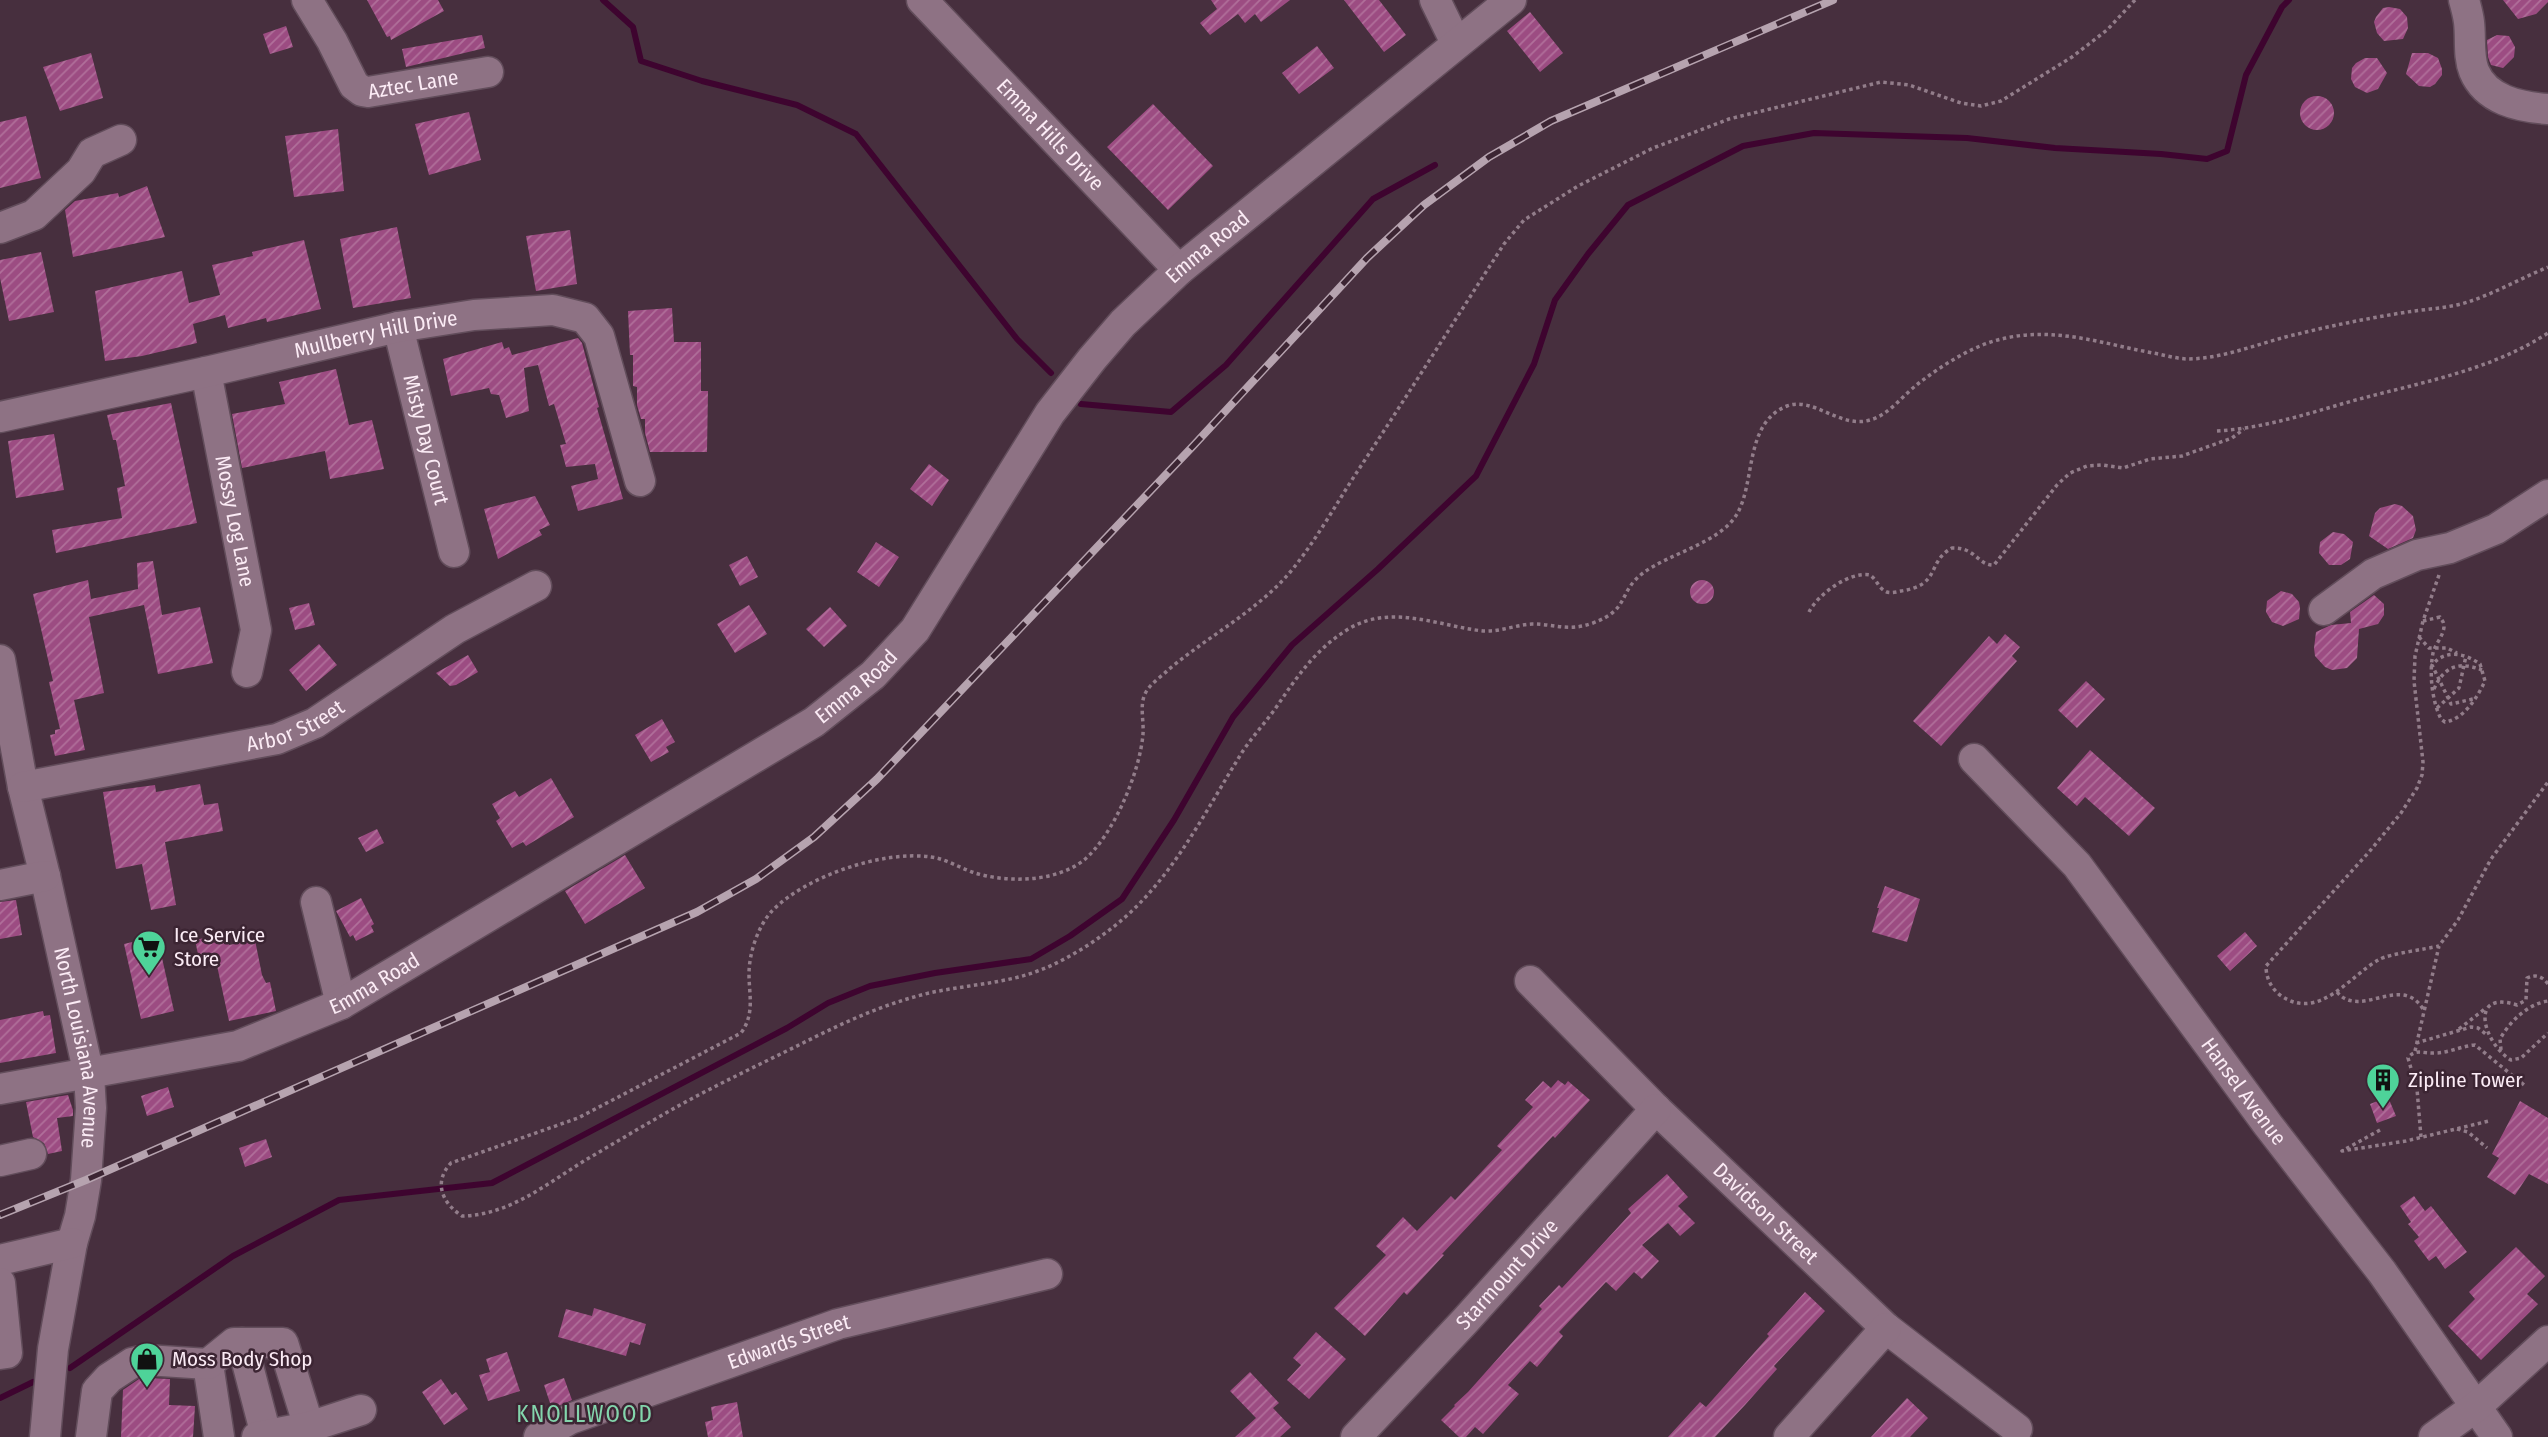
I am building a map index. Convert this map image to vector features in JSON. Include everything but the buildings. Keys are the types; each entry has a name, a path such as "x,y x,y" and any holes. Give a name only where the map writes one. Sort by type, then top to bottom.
{"street":[{"name":"Aztec Lane","path":"307,0 354,85 362,91 488,72"},
{"name":"Emma Hills Drive","path":"922,0 1179,270"},
{"path":"1435,0 1456,43"},
{"name":"Emma Road","path":"0,1090 238,1046 341,1004 814,722 873,675 915,630 1050,414 1123,323 1179,270 1510,0"},
{"path":"2464,0 2474,70 2485,89 2507,103 2548,109"},
{"path":"0,228 34,215 81,172 92,153 121,140"},
{"name":"Mullberry Hill Drive","path":"0,417 398,327 474,315 553,310 586,318 599,337 640,481"},
{"name":"Misty Day Court","path":"398,327 454,552"},
{"name":"Mossy Log Lane","path":"206,372 256,630 247,672"},
{"path":"2324,610 2373,574 2417,555 2450,548 2496,529 2548,495"},
{"name":"Arbor Street","path":"23,787 277,739 315,723 455,629 536,586"},
{"name":"North Louisiana Avenue","path":"1,673 23,787 89,1075 91,1108 86,1180 53,1349 45,1437"},
{"name":"Hansel Avenue","path":"1974,759 2077,865 2268,1125 2382,1272 2497,1437"},
{"path":"0,885 45,876"},
{"path":"316,902 341,1004"},
{"name":"Davidson Street","path":"1530,981 1656,1109 1886,1328 2017,1429"},
{"name":"Starmount Drive","path":"1356,1437 1373,1422 1656,1109"},
{"path":"0,1161 31,1154"},
{"path":"0,1260 72,1243"},
{"name":"Edwards Street","path":"539,1437 570,1419 838,1324 1047,1274"},
{"path":"0,1283 3,1353 53,1349"},
{"path":"1789,1437 1886,1328"},
{"path":"2434,1437 2477,1406 2548,1341"},
{"path":"91,1437 97,1391 109,1378 132,1363 146,1360 208,1364 234,1343 283,1343 309,1427"},
{"path":"242,1343 261,1436 309,1427 361,1410"},
{"path":"208,1364 219,1437"}],"path":[{"path":"2135,0 2107,30 2072,57 2001,102 1981,106 1961,103 1909,85 1881,82 1844,90 1729,119 1690,132 1611,168 1544,205 1519,225 1504,244 1286,577 1261,600 1178,662 1146,691 1142,702 1143,731 1138,760 1119,809 1097,848 1081,862 1060,873 1029,878 996,877 971,872 949,861 930,857 903,857 866,863 832,873 800,890 772,911 759,931 749,970 751,1012 748,1024 741,1032 578,1118 451,1163 442,1171 440,1182 448,1207 462,1216 498,1211 530,1195 685,1102 880,1007 924,995 1031,974 1074,952 1126,917 1169,868 1243,750 1275,710 1307,662 1326,644 1365,621 1381,617 1410,618 1482,631 1535,624 1568,629 1600,621 1615,612 1637,577 1717,534 1730,524 1738,513 1745,494 1762,429 1768,419 1782,408 1795,404 1807,405 1841,419 1866,421 1880,416 1917,384 1959,357 2000,338 2039,333 2077,336 2185,359 2231,354 2275,339 2349,322 2465,303 2548,267"},
{"path":"2217,430 2271,425 2421,384 2495,360 2548,333"},
{"path":"1809,612 1824,593 1857,575 1870,575 1888,593 1923,585 1933,575 1941,558 1952,548 1967,549 1983,563 1994,565 2057,485 2070,473 2087,466 2123,468 2150,460 2182,456 2232,438 2244,429"},
{"path":"2439,946 2380,959 2337,992 2321,1000 2304,1003 2291,1001 2273,988 2266,966 2369,852 2401,813 2417,788 2423,762 2414,681 2419,637 2450,548"},
{"path":"2423,621 2440,617 2443,622 2444,628 2435,648 2432,665 2433,690 2441,719 2445,722 2452,721 2464,713 2484,681 2480,664 2466,656 2446,654 2437,658 2432,665"},
{"path":"2419,637 2429,648 2447,648 2458,654"},
{"path":"2437,708 2459,688 2466,656"},
{"path":"2432,665 2452,705 2473,699"},
{"path":"2433,690 2450,667 2465,666 2482,670"},
{"path":"2421,1137 2417,1089 2408,1058 2415,1051 2439,946 2458,920 2491,859 2548,782"},
{"path":"2457,1030 2473,1016 2504,1000 2522,1004 2526,1000 2528,978 2534,975 2548,984"},
{"path":"2337,992 2343,999 2358,1003 2393,994 2406,996 2415,1000 2424,1011"},
{"path":"2501,1052 2500,1039 2510,1025 2533,1005 2548,1000"},
{"path":"2489,1037 2484,1019 2492,1005"},
{"path":"2416,1042 2457,1030 2479,1028 2507,1058 2516,1060 2548,1033"},
{"path":"2415,1051 2439,1053 2475,1045 2524,1084"},
{"path":"2381,1130 2342,1151 2489,1121"},
{"path":"2456,1129 2468,1132 2487,1148"}],"waterway":[{"path":"603,0 633,27 641,61 702,81 797,105 856,134 1017,339 1051,373"},
{"path":"70,1368 233,1256 339,1200 492,1183 787,1028 828,1003 870,986 1031,959 1070,936 1122,899 1174,820 1233,717 1292,645 1378,569 1476,476 1534,364 1555,300 1628,205 1743,146 1814,133 1967,138 2055,148 2207,159 2227,151 2246,75 2282,7 2289,0"},
{"path":"1081,404 1171,412 1226,365 1373,199 1435,165"},
{"path":"0,1398 33,1382"}],"railway":[{"path":"0,1215 86,1180 697,912 756,879 814,837 877,779 1367,258 1424,205 1489,157 1551,121 1833,0"}],"place":[{"name":"Ice Service Store","path":"149,977"},
{"name":"Zipline Tower","path":"2383,1110"},
{"name":"Moss Body Shop","path":"147,1389"}],"district":[{"name":"KNOLLWOOD","path":"585,1414"}]}
